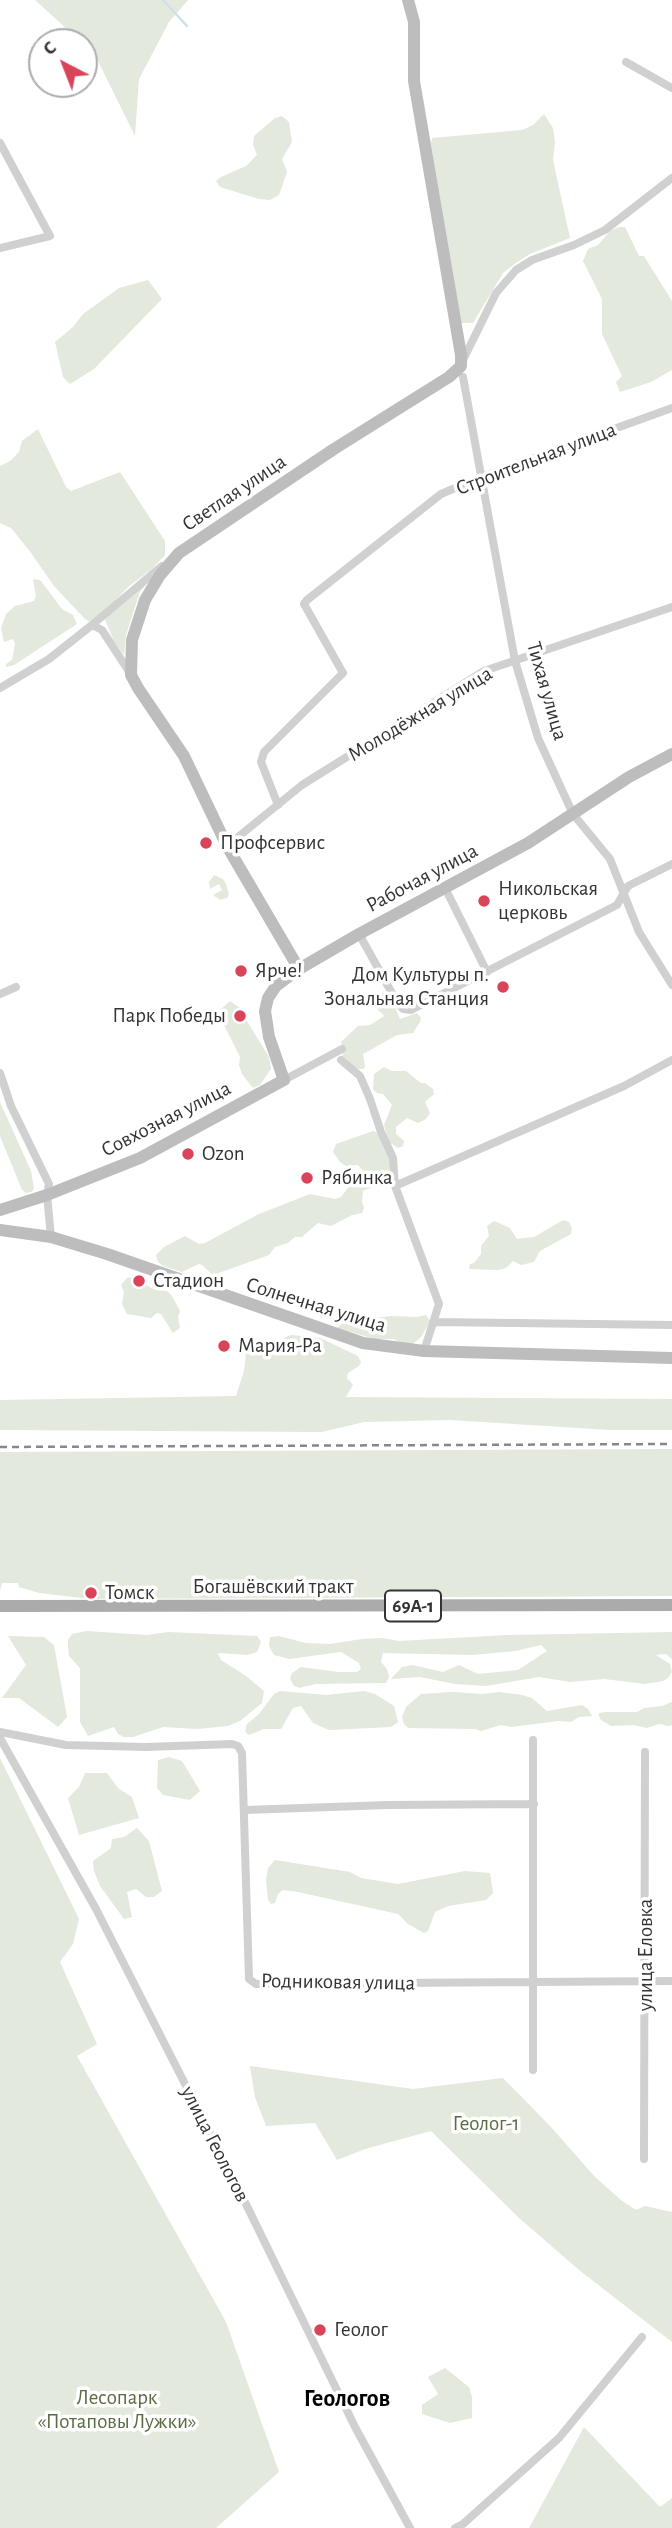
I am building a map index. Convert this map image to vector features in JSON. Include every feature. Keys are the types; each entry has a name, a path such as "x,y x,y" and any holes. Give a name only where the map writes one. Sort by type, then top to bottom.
{"main road":[{"name":"Богашёвский тракт","path":"0,1606 672,1605"}],"street":[{"path":"408,0 414,22 414,81 462,371"},
{"path":"626,62 672,88"},
{"path":"0,144 50,236 0,248"},
{"name":"Светлая улица","path":"131,675 132,640 141,611 160,575 179,553 334,449 462,371 496,293 516,270 532,260 605,230 672,178"},
{"name":"Тихая улица","path":"462,371 515,661 538,738 573,814 610,859 639,932 672,985"},
{"name":"Строительная улица","path":"278,805 261,762 264,752 343,673 304,604 307,600 441,494 672,408"},
{"path":"0,688 49,659 179,553"},
{"name":"Молодёжная улица","path":"228,846 302,785 484,671 672,607"},
{"path":"92,625 103,630 184,756 228,846 299,969"},
{"name":"Рабочая улица","path":"284,1080 269,1037 265,1011 268,998 276,986 299,969 359,934 527,843 629,777 672,754"},
{"path":"359,934 398,1004 411,1010 617,905 628,886 672,864"},
{"path":"445,888 487,972"},
{"path":"0,994 16,987"},
{"name":"Совхозная улица","path":"0,1210 47,1195 140,1157 342,1049"},
{"path":"341,1059 360,1076 370,1099 393,1158 395,1186 439,1304 424,1351"},
{"path":"395,1186 624,1086 672,1060"},
{"path":"0,1073 11,1106 49,1184 47,1195 51,1237"},
{"name":"Солнечная улица","path":"0,1230 51,1237 126,1260 352,1340 396,1349 672,1358"},
{"path":"434,1322 672,1325"},
{"name":"Родниковая улица","path":"0,1732 66,1745 235,1745 242,1753 249,1979 256,1984 672,1981"},
{"name":"улица Геологов","path":"0,1738 108,1934 244,2200 355,2427 410,2528"},
{"path":"533,1740 533,2070"},
{"name":"улица Еловка","path":"644,2158 645,1752"},
{"path":"245,1810 534,1804"},
{"path":"455,2528 463,2524 559,2438 642,2337"}],"green space":[{"path":"35,0 188,0 169,22 139,79 135,136 98,61 98,28 66,28"},
{"path":"544,114 553,128 553,160 570,238 530,254 503,273 473,323 461,323 432,138 522,130 533,125"},
{"path":"282,116 289,122 292,142 282,159 287,172 279,195 270,200 259,199 220,187 216,181 246,166 257,155 253,144 254,136 275,118"},
{"path":"625,227 639,256 644,256 672,301 672,370 651,382 620,392 616,382 622,376 602,334 602,299 583,261 588,249 598,245 610,231"},
{"path":"148,280 162,299 94,369 70,384 63,377 55,342 73,327 83,314 119,288"},
{"path":"38,429 66,487 71,491 120,472 165,541 165,555 90,622 54,586 11,528 0,523 0,466 10,461 19,452 22,441"},
{"path":"35,579 41,581 62,609 73,615 77,624 14,665 6,667 12,660 15,644 13,639 4,642 1,628 6,614 15,606 34,601"},
{"path":"148,582 140,592 126,635 124,655 114,641 105,620"},
{"path":"214,875 223,879 226,884 229,894 227,898 220,900 213,895 222,890 219,884 210,889 209,882"},
{"path":"384,991 392,1000 400,1019 417,1013 421,1018 420,1022 413,1033 397,1035 363,1054 365,1067 354,1069 342,1057 344,1051 341,1042 358,1026 370,1025 384,1016 373,1004 375,998"},
{"path":"230,1001 240,1008 238,1019 247,1021 269,1057 271,1069 260,1085 253,1088 242,1074 240,1057 222,1021 221,1009"},
{"path":"384,1067 392,1071 406,1071 433,1089 434,1094 425,1102 430,1113 426,1119 418,1123 407,1118 396,1127 396,1134 404,1141 403,1146 398,1148 389,1142 384,1125 392,1105 383,1094 373,1089 374,1074"},
{"path":"0,1102 31,1171 34,1189 31,1192 22,1190 0,1136"},
{"path":"373,1131 378,1133 390,1157 391,1170 389,1175 379,1178 379,1184 363,1191 362,1213 331,1226 318,1223 302,1237 295,1237 288,1243 275,1247 269,1255 213,1275 199,1264 182,1272 158,1262 156,1255 164,1247 185,1236 199,1244 205,1243 259,1214 310,1194 335,1199 341,1197 362,1170 358,1165 346,1166 340,1162 333,1152 336,1144"},
{"path":"563,1220 569,1222 571,1234 540,1251 534,1262 521,1265 513,1261 506,1268 498,1270 469,1269 470,1264 481,1254 481,1246 489,1236 487,1226 494,1221 510,1228 517,1239 534,1237"},
{"path":"128,1277 156,1290 167,1291 180,1311 180,1328 173,1333 161,1314 157,1313 151,1318 127,1314 122,1304 124,1292 121,1285"},
{"path":"426,1315 430,1321 422,1336 413,1344 394,1339 375,1339 337,1328 344,1322"},
{"path":"291,1335 320,1338 358,1356 361,1362 359,1366 348,1373 347,1378 353,1385 346,1397 672,1399 672,1430 610,1430 450,1420 364,1422 322,1432 0,1430 0,1400 236,1396 244,1371 246,1353 253,1347 264,1347"},
{"path":"672,1449 672,1596 90,1599 39,1593 19,1587 18,1583 2,1583 0,1591 0,1452"},
{"path":"86,1631 147,1635 168,1632 257,1636 261,1642 257,1652 247,1655 218,1653 221,1660 264,1691 262,1703 240,1721 228,1726 198,1729 163,1727 133,1737 118,1734 114,1727 88,1736 80,1722 80,1668 69,1656 68,1646 72,1634"},
{"path":"672,1632 672,1659 666,1654 656,1655 670,1664 672,1672 663,1681 645,1684 604,1679 570,1682 539,1677 486,1686 455,1684 420,1677 391,1679 402,1667 412,1665 443,1672 459,1665 478,1674 518,1670 547,1651 541,1645 516,1651 472,1655 383,1653 381,1662 389,1677 386,1683 316,1684 299,1688 293,1685 290,1678 292,1673 301,1667 357,1672 361,1669 359,1663 341,1652 289,1659 274,1655 269,1646 270,1637 279,1636 306,1643 330,1644 383,1638 399,1641 508,1635"},
{"path":"8,1636 44,1637 54,1645 67,1717 58,1727 19,1698 2,1698 26,1665"},
{"path":"280,1691 327,1695 364,1691 375,1694 394,1706 398,1722 391,1727 329,1730 313,1723 301,1706 293,1708 281,1729 264,1729 249,1735 245,1732 247,1724 259,1714 274,1694"},
{"path":"452,1692 522,1695 532,1698 547,1711 582,1705 592,1716 579,1717 571,1722 511,1727 501,1725 481,1731 408,1728 404,1724 402,1717 406,1707 421,1694"},
{"path":"672,1702 672,1725 669,1726 611,1726 599,1716 599,1713 606,1712 637,1712"},
{"path":"169,1757 182,1761 200,1791 190,1800 163,1795 157,1788 158,1760"},
{"name":"Лесопарк «Потаповы Лужки»","path":"0,1758 79,1919 73,1944 60,1962 97,2044 77,2056 226,2322 279,2472 216,2528 0,2528"},
{"path":"85,1773 107,1773 118,1788 132,1797 139,1818 79,1835 68,1798 79,1787"},
{"path":"137,1828 149,1841 162,1891 154,1897 146,1897 136,1889 127,1892 132,1917 124,1919 100,1886 93,1861 111,1848 112,1839 124,1837"},
{"path":"275,1860 350,1872 361,1878 398,1884 465,1871 490,1873 493,1893 486,1900 448,1906 435,1912 428,1931 424,1933 408,1924 398,1914 298,1892 283,1890 278,1894 275,1903 271,1904 268,1900 266,1880 268,1868"},
{"name":"Геолог-1","path":"250,2066 413,2089 503,2078 595,2177 621,2200 636,2210 645,2206 672,2212 672,2342 579,2270 518,2217 431,2131 365,2149 337,2160 315,2123 266,2126 255,2097"},
{"path":"445,2368 469,2387 472,2418 450,2423 422,2414 422,2405 438,2394 428,2377"},
{"path":"584,2427 660,2507 672,2498 672,2528 529,2528"}],"waterway":[{"path":"163,0 187,26"}],"railway":[{"path":"0,1447 672,1444"}],"place":[{"name":"Профсервис","path":"206,843"},
{"name":"Никольская церковь","path":"484,901"},
{"name":"Ярче!","path":"241,971"},
{"name":"Дом Культуры п. Зональная Станция","path":"503,987"},
{"name":"Парк Победы","path":"240,1016"},
{"name":"Ozon","path":"188,1154"},
{"name":"Рябинка","path":"307,1178"},
{"name":"Стадион","path":"139,1281"},
{"name":"Мария-Ра","path":"224,1346"},
{"name":"Томск","path":"91,1593"},
{"name":"Геолог","path":"320,2330"}],"district":[{"name":"Геологов","path":"347,2399"}]}
